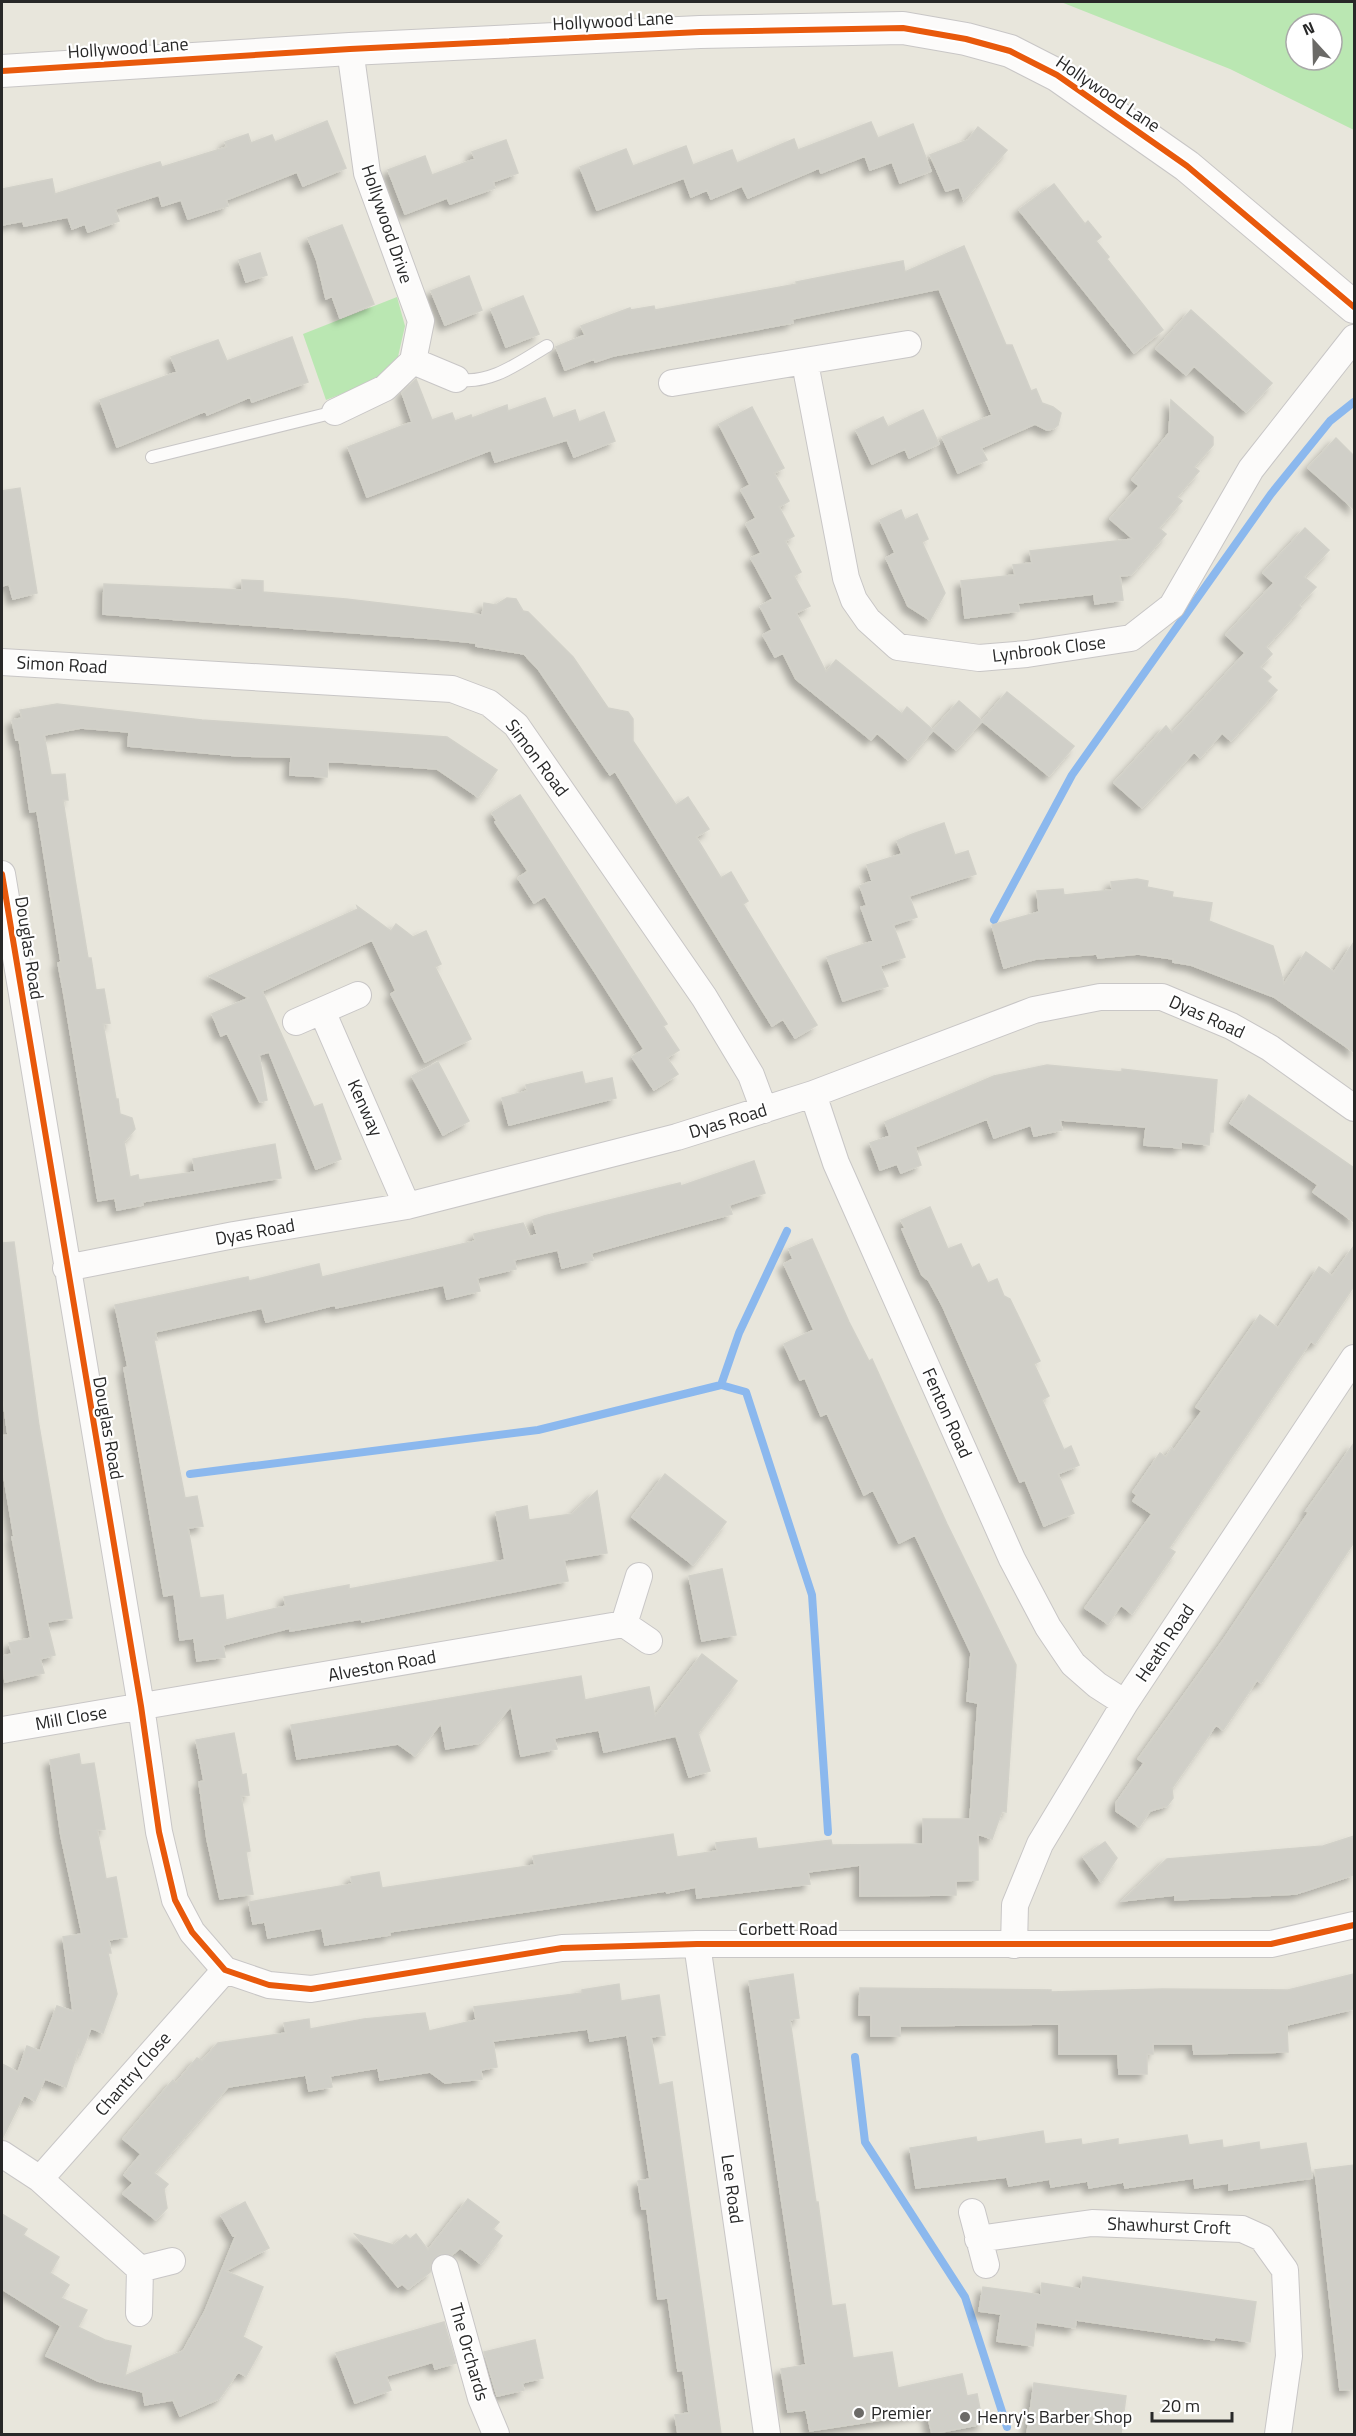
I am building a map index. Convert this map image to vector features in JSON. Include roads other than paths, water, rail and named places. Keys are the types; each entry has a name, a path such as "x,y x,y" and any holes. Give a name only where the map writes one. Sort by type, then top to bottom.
{"street":[{"name":"Hollywood Lane","path":"2,71 350,49 700,32 891,28 966,39 1010,51 1057,75 1187,166 1354,307"},
{"name":"Hollywood Drive","path":"350,49 367,173 421,321 413,361"},
{"name":"Lynbrook Close","path":"805,363 846,578 854,600 868,620 898,647 979,658 1027,654 1131,638 1172,606 1251,469 1354,338"},
{"path":"672,382 805,363 908,344"},
{"path":"335,412 385,388 413,361 456,379"},
{"name":"Simon Road","path":"2,662 452,689 489,703 516,725 704,997 751,1075 764,1110"},
{"name":"Douglas Road","path":"2,874 141,1706 159,1832 174,1900 192,1932 225,1970"},
{"path":"296,1022 358,995"},
{"name":"Dyas Road","path":"66,1268 407,1206 677,1137 813,1094 1034,1010 1100,997 1162,997 1231,1026 1270,1048 1354,1108"},
{"name":"Kenway","path":"322,1011 407,1206"},
{"name":"Fenton Road","path":"813,1094 836,1162 1012,1559 1048,1627 1066,1655 1097,1685 1125,1703"},
{"name":"Heath Road","path":"1014,1945 1015,1905 1040,1844 1125,1703 1354,1358"},
{"path":"639,1576 624,1624 649,1641"},
{"name":"Alveston Road","path":"141,1706 624,1624"},
{"name":"Mill Close","path":"2,1730 141,1706"},
{"name":"Corbett Road","path":"225,1970 269,1984 311,1989 562,1948 697,1944 1272,1944 1354,1924"},
{"name":"Lee Road","path":"697,1944 767,2434"},
{"name":"Chantry Close","path":"40,2179 225,1970"},
{"path":"2,2154 40,2179 140,2269 139,2313"},
{"path":"972,2212 986,2265"},
{"name":"Shawhurst Croft","path":"978,2239 1092,2223 1242,2229 1262,2238 1285,2271 1289,2311 1289,2355 1278,2434"},
{"path":"140,2269 172,2261"},
{"name":"The Orchards","path":"445,2268 481,2398 496,2434"}],"lane":[{"path":"456,379 477,381 547,346"},
{"path":"152,457 335,412"}],"waterway":[{"path":"994,920 1072,775 1271,494 1330,421 1354,402"},
{"path":"190,1474 538,1430 721,1385 739,1333 787,1231"},
{"path":"721,1385 746,1392 812,1595 828,1832"},
{"path":"855,2057 865,2142 965,2297 1007,2427"}],"place":[{"name":"Premier","path":"859,2413"},
{"name":"Henry's Barber Shop","path":"965,2417"}]}
